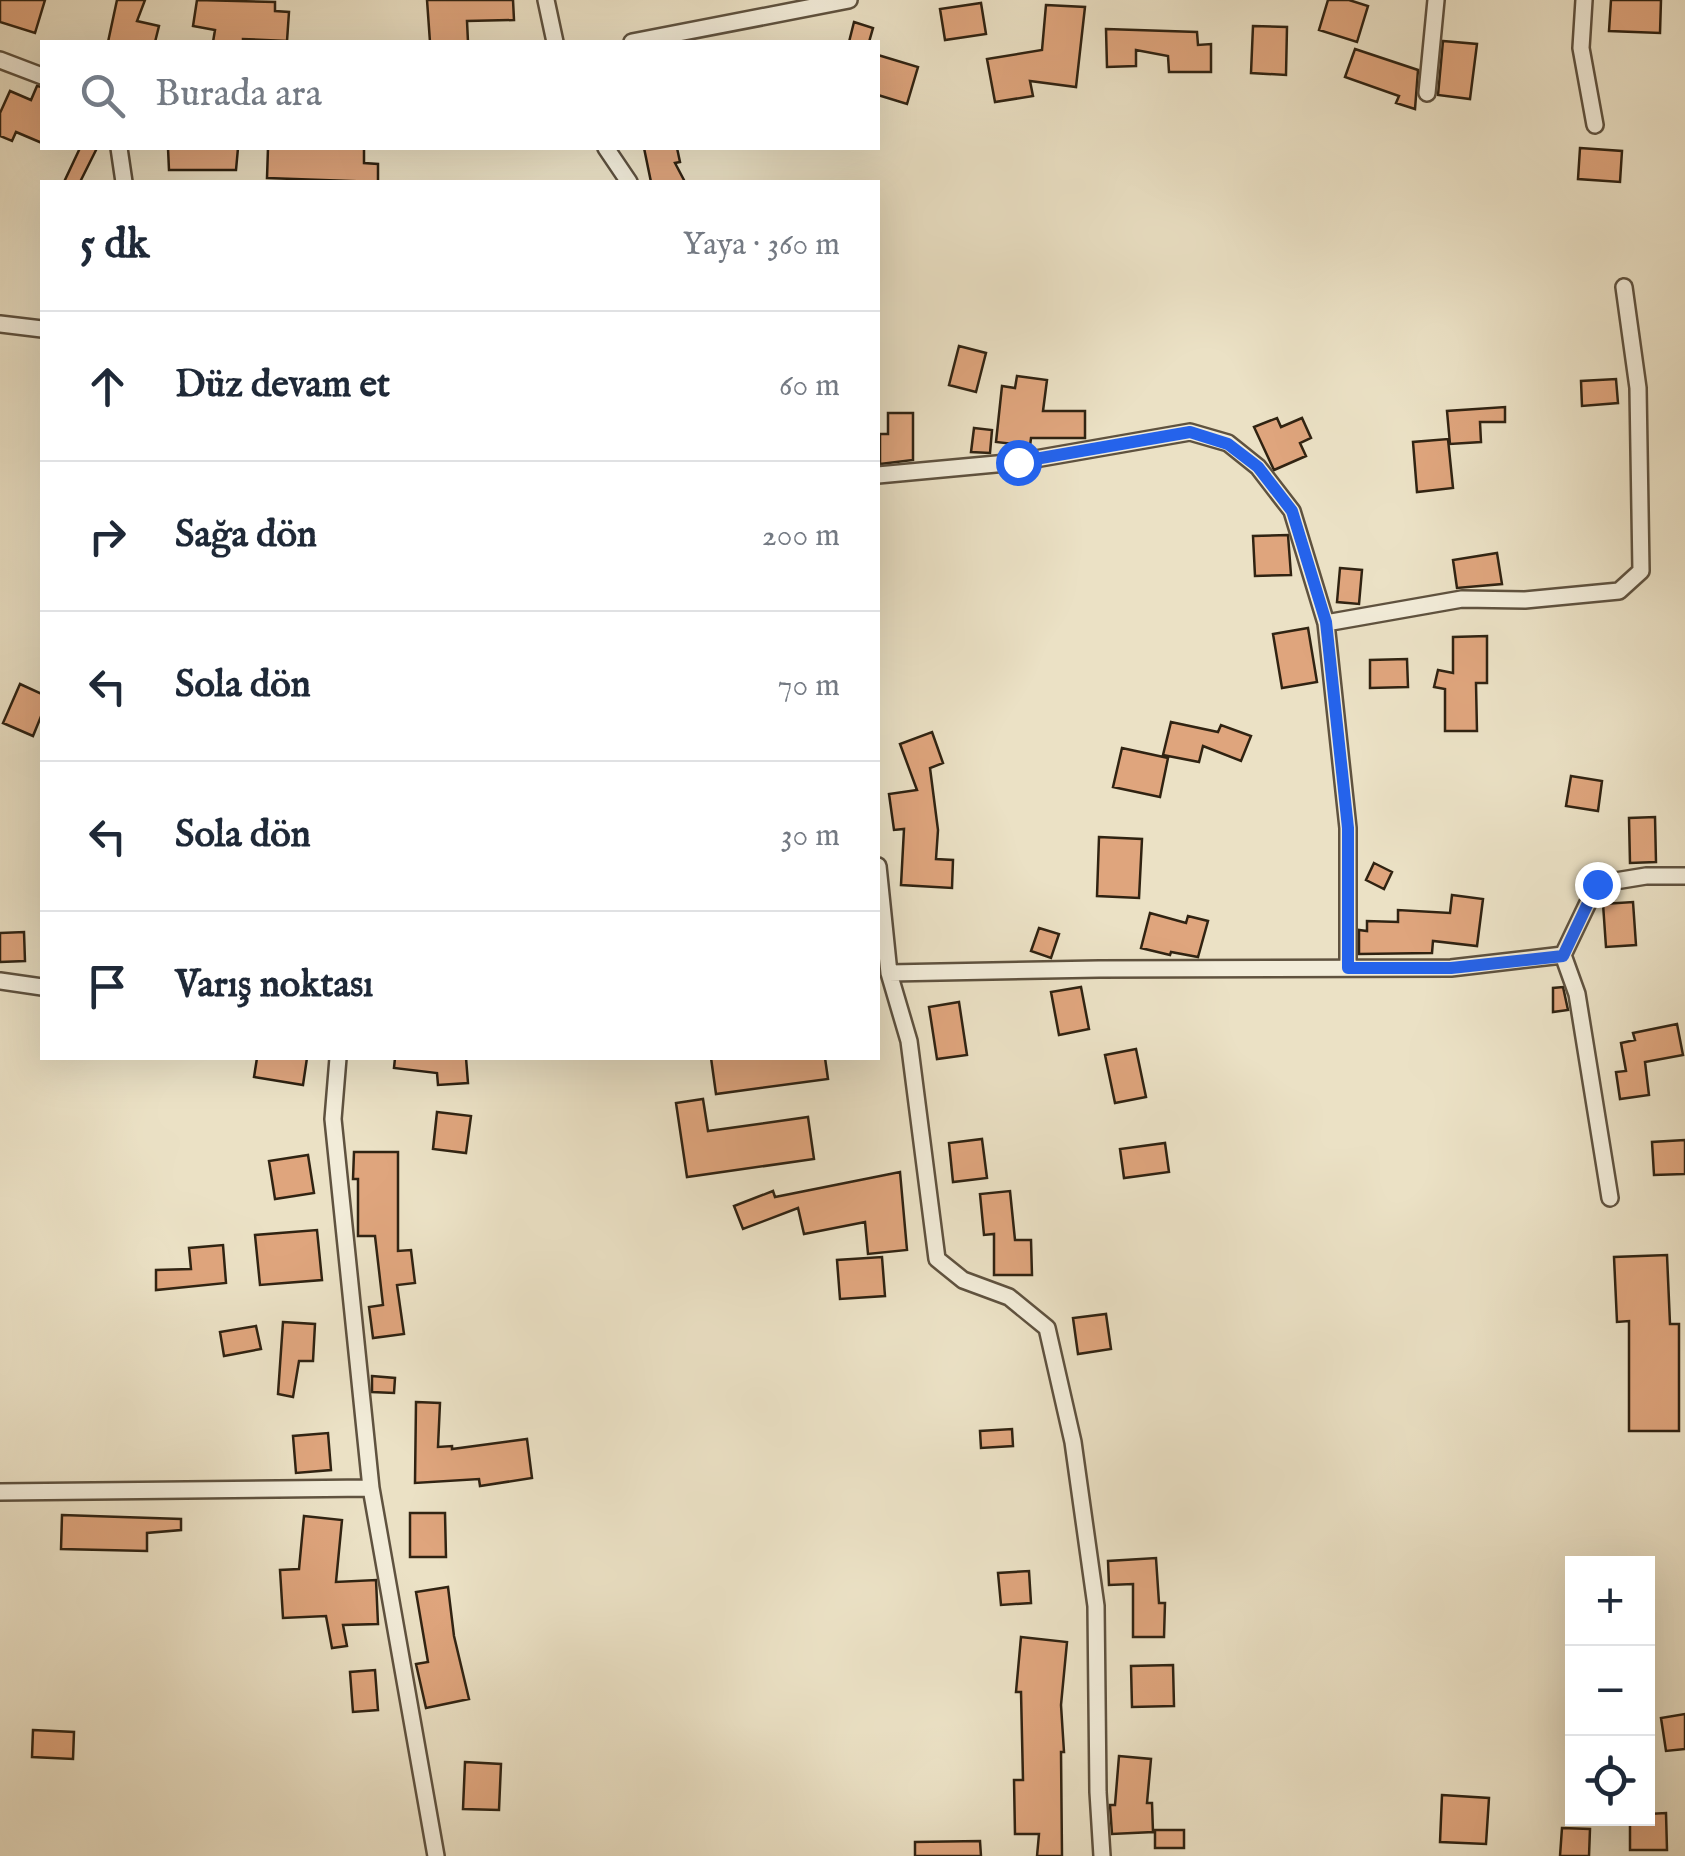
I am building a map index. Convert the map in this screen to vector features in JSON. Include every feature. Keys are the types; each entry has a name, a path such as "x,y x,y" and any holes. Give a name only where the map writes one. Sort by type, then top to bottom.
{"street":[{"path":"546,0 555,40"},
{"path":"1427,92 1436,0"},
{"path":"1584,0 1581,48 1595,125"},
{"path":"642,40 839,1"},
{"path":"0,60 40,75"},
{"path":"119,150 124,180"},
{"path":"607,150 628,180"},
{"path":"1326,622 1462,599 1525,600 1619,591 1641,571 1638,388 1624,287"},
{"path":"0,324 40,329"},
{"path":"880,475 1018,462 1190,432 1228,444 1258,467 1292,511 1326,622 1348,828 1348,968"},
{"path":"1610,1198 1578,994 1563,956 1597,884 1646,876 1683,882"},
{"path":"880,885 889,973 909,1040 938,1259 963,1280 1010,1298 1047,1328 1073,1442 1096,1606 1102,1856"},
{"path":"889,973 1451,968 1563,956"},
{"path":"0,981 40,987"},
{"path":"338,1060 333,1119 371,1488 436,1856"},
{"path":"0,1492 371,1488"}],"building":[{"path":"0,0 45,0 35,33 0,22"},
{"path":"117,0 145,0 137,21 159,26 156,40 108,40"},
{"path":"197,0 275,2 275,11 289,12 287,40 213,40 215,30 193,26"},
{"path":"427,0 513,0 514,20 467,21 468,40 430,40"},
{"path":"1328,0 1349,0 1368,6 1357,42 1319,30"},
{"path":"1611,0 1661,0 1660,33 1609,31"},
{"path":"981,3 986,34 945,40 940,9"},
{"path":"1046,5 1085,7 1076,87 1030,81 1033,96 995,102 987,59 1042,50"},
{"path":"854,22 873,28 870,40 850,40"},
{"path":"1253,26 1287,27 1286,75 1251,73"},
{"path":"1106,29 1197,32 1198,45 1211,44 1211,72 1169,72 1168,56 1136,50 1136,66 1107,67"},
{"path":"1443,41 1477,44 1470,99 1438,95"},
{"path":"1355,49 1418,70 1415,109 1396,103 1399,96 1345,77"},
{"path":"880,56 918,67 907,104 880,96"},
{"path":"40,87 40,142 16,132 12,141 0,136 0,113 10,91 31,100"},
{"path":"1580,148 1622,151 1620,182 1578,179"},
{"path":"79,150 96,150 81,180 65,180"},
{"path":"168,150 238,150 236,170 169,170"},
{"path":"268,150 364,150 364,163 378,164 378,180 267,178"},
{"path":"644,150 677,150 680,162 675,163 684,180 651,180"},
{"path":"959,346 986,353 976,392 949,385"},
{"path":"1017,376 1047,380 1043,411 1085,411 1085,438 1031,438 1030,446 996,442 1002,386 1015,388"},
{"path":"1616,379 1618,403 1582,406 1581,381"},
{"path":"1505,407 1505,422 1480,422 1481,442 1450,444 1447,411"},
{"path":"888,413 913,413 913,460 880,464 880,434 888,434"},
{"path":"1277,418 1281,427 1302,418 1311,438 1300,443 1306,456 1274,470 1254,427"},
{"path":"974,428 992,430 990,453 971,452"},
{"path":"1448,439 1453,488 1417,492 1413,442"},
{"path":"1288,535 1291,575 1255,576 1253,536"},
{"path":"1497,553 1502,584 1457,588 1453,560"},
{"path":"1340,568 1362,570 1359,604 1337,602"},
{"path":"1308,628 1317,682 1282,688 1273,634"},
{"path":"1487,636 1487,683 1476,683 1477,731 1445,731 1445,689 1434,687 1438,670 1453,673 1453,637"},
{"path":"1407,659 1408,687 1370,688 1370,660"},
{"path":"20,684 40,693 40,719 33,736 3,723"},
{"path":"1171,722 1218,732 1221,725 1251,736 1241,761 1203,746 1199,762 1163,755"},
{"path":"932,732 943,763 930,768 938,830 936,859 953,860 952,888 901,885 904,829 894,830 889,794 917,790 900,744"},
{"path":"1122,748 1168,758 1160,797 1113,787"},
{"path":"1571,776 1602,781 1598,811 1566,806"},
{"path":"1655,817 1656,862 1630,863 1629,818"},
{"path":"1099,837 1142,839 1139,898 1097,896"},
{"path":"1374,863 1392,872 1384,889 1366,880"},
{"path":"1452,895 1483,899 1477,946 1433,941 1432,953 1359,954 1359,930 1367,931 1367,921 1398,922 1398,910 1450,913"},
{"path":"1633,902 1636,945 1606,947 1603,904"},
{"path":"1150,913 1186,923 1188,916 1208,921 1198,957 1141,948"},
{"path":"1039,928 1059,934 1051,958 1031,951"},
{"path":"24,932 25,961 0,962 0,933"},
{"path":"1081,987 1089,1029 1059,1035 1051,992"},
{"path":"1563,987 1568,1010 1553,1012 1553,988"},
{"path":"959,1002 967,1055 937,1059 929,1007"},
{"path":"1677,1024 1683,1055 1645,1062 1649,1095 1620,1099 1616,1072 1626,1071 1621,1043 1635,1040 1633,1033"},
{"path":"1136,1049 1146,1097 1115,1103 1105,1055"},
{"path":"257,1060 307,1060 303,1085 254,1077"},
{"path":"395,1060 466,1060 468,1083 438,1085 437,1073 394,1068"},
{"path":"711,1060 825,1060 828,1079 716,1094"},
{"path":"703,1099 708,1131 808,1117 814,1159 687,1177 676,1103"},
{"path":"437,1112 471,1116 466,1153 433,1149"},
{"path":"982,1139 987,1178 953,1182 949,1143"},
{"path":"1685,1140 1685,1174 1654,1175 1652,1142"},
{"path":"1165,1143 1169,1172 1124,1178 1120,1149"},
{"path":"354,1152 398,1152 398,1251 411,1250 415,1283 397,1285 404,1334 373,1338 369,1307 383,1305 375,1236 358,1236"},
{"path":"308,1155 314,1193 275,1199 269,1161"},
{"path":"900,1172 907,1250 868,1254 865,1222 804,1234 798,1208 743,1229 734,1206 773,1191 775,1197"},
{"path":"1010,1191 1015,1240 1031,1240 1032,1275 994,1275 994,1234 984,1235 980,1194"},
{"path":"317,1230 322,1280 260,1285 255,1235"},
{"path":"223,1245 226,1283 156,1290 156,1270 191,1269 189,1248"},
{"path":"1667,1255 1670,1324 1679,1324 1679,1431 1629,1431 1629,1321 1617,1322 1614,1257"},
{"path":"882,1257 885,1296 840,1299 837,1260"},
{"path":"1106,1314 1111,1349 1078,1354 1073,1318"},
{"path":"283,1322 315,1324 313,1361 299,1361 293,1397 278,1394"},
{"path":"256,1326 261,1349 224,1356 220,1332"},
{"path":"372,1376 395,1378 394,1393 372,1392"},
{"path":"416,1402 440,1403 438,1447 452,1449 527,1439 532,1478 480,1486 479,1479 415,1483"},
{"path":"1012,1429 1013,1446 981,1448 980,1431"},
{"path":"328,1433 331,1470 296,1473 293,1436"},
{"path":"410,1513 445,1513 446,1557 410,1557"},
{"path":"62,1515 181,1519 181,1530 147,1533 147,1551 61,1549"},
{"path":"304,1516 342,1520 336,1582 376,1580 378,1624 343,1625 347,1646 332,1648 326,1616 283,1618 280,1570 299,1569"},
{"path":"1156,1558 1159,1603 1165,1603 1164,1637 1133,1637 1133,1584 1109,1585 1108,1561"},
{"path":"1029,1571 1031,1603 1001,1605 998,1573"},
{"path":"448,1587 454,1636 469,1699 426,1708 416,1664 428,1662 416,1592"},
{"path":"1021,1637 1067,1642 1061,1705 1062,1856 1037,1856 1039,1834 1015,1834 1014,1780 1023,1780 1021,1692 1016,1692"},
{"path":"1173,1665 1174,1706 1132,1707 1131,1666"},
{"path":"375,1670 378,1710 353,1712 350,1672"},
{"path":"1685,1714 1685,1749 1666,1751 1661,1718"},
{"path":"33,1730 74,1732 73,1759 32,1757"},
{"path":"1119,1756 1151,1759 1147,1803 1152,1803 1153,1832 1112,1834 1110,1805 1115,1805"},
{"path":"465,1762 501,1764 499,1810 463,1809"},
{"path":"1442,1795 1489,1798 1486,1844 1440,1842"},
{"path":"1666,1813 1667,1850 1630,1850 1630,1826 1655,1826 1655,1814"},
{"path":"1562,1828 1590,1829 1589,1856 1560,1856"},
{"path":"1155,1830 1184,1830 1184,1848 1155,1848"},
{"path":"980,1841 981,1856 915,1856 915,1842"}],"route":[{"path":"1018,462 1190,432 1228,444 1258,467 1292,511 1326,622 1348,828 1348,968 1451,968 1563,956 1597,884"}]}
